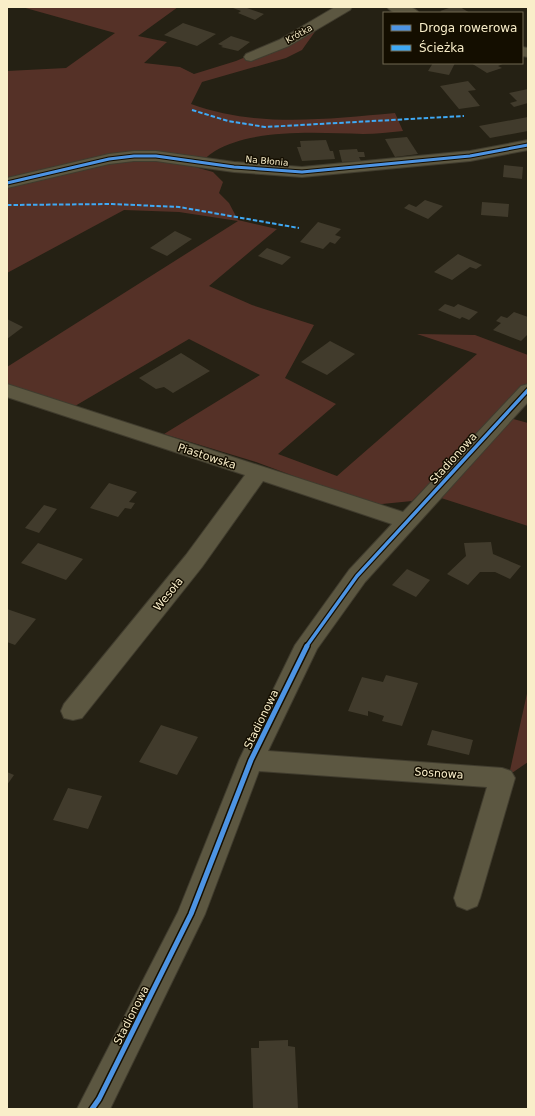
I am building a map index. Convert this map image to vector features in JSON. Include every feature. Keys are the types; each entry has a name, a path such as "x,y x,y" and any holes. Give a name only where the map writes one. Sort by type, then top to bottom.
{"street":[{"name":"Krótka","path":"251,57 284,43 345,7"},
{"path":"394,7 409,12"},
{"name":"Na Błonia","path":"7,183 109,159 134,156 156,156 234,167 302,172 470,156 528,145"},
{"name":"Piastowska","path":"7,390 407,521"},
{"name":"Stadionowa","path":"92,1109 99,1099 191,914 251,760 307,645 358,576 528,390"},
{"name":"Wesoła","path":"73,711 194,561 258,473"},
{"name":"Sosnowa","path":"251,760 502,778 467,898"}],"shaded area":[{"path":"22,7 178,7 138,36 167,42 144,63 180,67 194,74 236,61 319,26 302,50 286,58 202,82 191,104 216,112 267,119 292,120 344,118 395,113 403,131 368,134 307,133 267,135 248,138 215,151 195,167 213,172 223,182 219,193 229,203 238,220 277,229 209,286 252,305 314,325 285,378 336,404 278,454 337,476 477,354 417,334 475,335 528,355 528,383 412,501 372,505 256,462 164,434 260,375 189,339 75,406 7,385 7,367 238,221 179,212 124,210 7,273 7,71 66,68 115,33"},
{"path":"502,416 528,423 528,526 438,497"},
{"path":"528,689 528,762 509,775"}],"building":[{"path":"452,7 460,7 468,12 442,12 440,11"},
{"path":"233,8 247,8 264,14 255,20 238,13 241,11"},
{"path":"183,23 216,34 197,46 164,35"},
{"path":"231,36 250,42 238,51 221,47 223,46 218,44"},
{"path":"432,64 454,64 449,75 428,71"},
{"path":"473,64 503,64 498,66 502,68 487,73"},
{"path":"468,81 476,90 468,91 480,106 459,109 440,86"},
{"path":"528,89 528,103 514,107 510,103 517,101 509,93"},
{"path":"528,117 528,131 490,138 479,126"},
{"path":"407,137 418,154 395,157 385,139"},
{"path":"326,140 330,151 333,151 335,159 302,161 297,147 301,147 300,141"},
{"path":"357,149 358,152 364,152 365,157 359,157 361,161 342,162 339,150"},
{"path":"504,165 523,167 522,179 503,177"},
{"path":"425,200 443,206 428,219 404,208 409,204 416,207"},
{"path":"482,202 509,204 508,217 481,215"},
{"path":"318,222 341,229 335,235 341,237 335,244 330,242 323,249 300,242"},
{"path":"175,231 192,239 167,256 150,248"},
{"path":"267,248 291,257 282,265 258,256"},
{"path":"458,254 482,265 476,269 470,267 452,280 434,272"},
{"path":"445,304 454,307 458,304 478,312 469,320 462,317 460,319 438,310"},
{"path":"514,312 528,317 528,334 521,341 493,330 501,323 496,321 501,316 507,318"},
{"path":"7,319 23,327 7,339"},
{"path":"330,341 355,354 327,375 301,362"},
{"path":"181,353 210,371 173,393 164,387 156,389 139,378"},
{"path":"109,483 137,492 129,502 135,503 131,509 125,508 118,517 90,508"},
{"path":"44,505 57,509 39,533 25,528"},
{"path":"491,542 493,554 521,566 510,579 495,572 480,572 468,585 447,574 466,556 464,543"},
{"path":"38,543 83,559 66,580 21,563"},
{"path":"407,569 430,580 416,597 392,585"},
{"path":"7,609 36,619 15,645 7,642"},
{"path":"386,675 418,683 402,726 382,721 384,716 368,711 368,716 348,711 362,677 383,682"},
{"path":"161,725 198,737 177,775 139,762"},
{"path":"432,730 473,740 469,755 427,745"},
{"path":"7,772 14,775 7,785"},
{"path":"68,788 102,796 88,829 53,820"},
{"path":"288,1040 288,1046 295,1047 298,1109 253,1109 251,1048 259,1048 259,1041"}],"marked path":[{"path":"192,110 228,121 265,127 464,116"},
{"path":"7,205 112,204 179,207 299,228"}],"cycle path":[{"path":"7,183 109,159 134,156 156,156 234,167 302,172 470,156 528,145"},
{"path":"92,1109 99,1099 191,914 251,760 307,645 357,576 528,390"}]}
